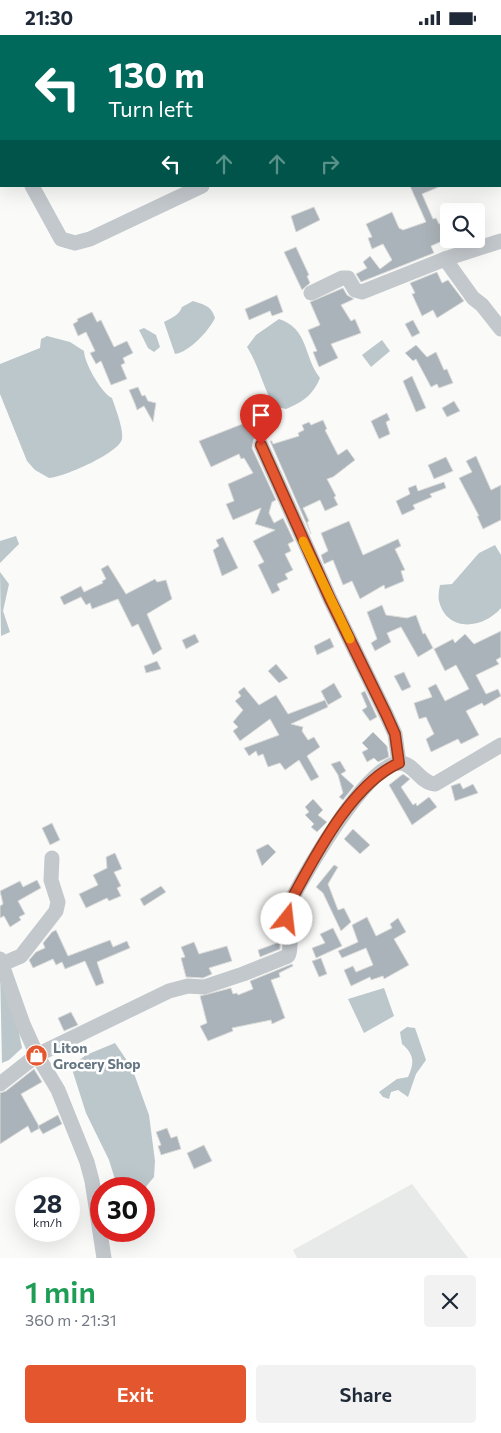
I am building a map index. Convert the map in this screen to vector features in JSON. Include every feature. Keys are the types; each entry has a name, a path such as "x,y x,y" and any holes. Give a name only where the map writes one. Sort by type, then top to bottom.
{"street":[{"path":"33,187 61,239 75,243 90,239 200,187"},
{"path":"311,293 342,278 348,278 355,290 362,291 445,259 501,241"},
{"path":"445,259 473,298 482,305 501,329"},
{"path":"261,445 330,599 395,734 399,763"},
{"path":"0,1084 37,1055 169,991 188,986 204,987 288,956 291,950 287,919 289,904 356,797 371,782 388,767 399,763 407,765 428,783 435,784 501,745"},
{"path":"52,858 51,880 58,902 56,911 21,955 1,962 23,1024 37,1055 58,1090 87,1162 92,1181 104,1258"}],"shaded area":[{"path":"193,301 209,308 215,318 198,341 175,354 164,322 177,314 182,307"},
{"path":"279,319 296,329 301,336 320,378 307,397 298,404 286,409 274,406 247,347 256,335"},
{"path":"144,328 156,335 160,347 154,352 148,348 139,330"},
{"path":"47,336 70,342 84,351 94,377 103,390 112,398 122,430 122,439 119,445 102,457 78,469 49,478 35,470 27,461 0,394 0,364 40,348 41,339"},
{"path":"382,340 390,351 371,367 362,355"},
{"path":"16,536 19,544 0,563 0,541"},
{"path":"495,545 501,555 501,608 485,620 476,623 457,623 450,619 443,611 439,601 440,585 452,584 479,553"},
{"path":"0,572 9,584 3,611 10,632 1,636"},
{"path":"0,968 15,1012 22,1048 9,1060 2,1063"},
{"path":"384,988 394,1016 364,1033 348,999"},
{"path":"407,1027 415,1028 426,1060 416,1074 408,1097 398,1090 391,1092 389,1099 383,1097 379,1092 397,1079 408,1077 412,1067 411,1055 402,1044 400,1032"},
{"path":"115,1043 132,1068 149,1115 155,1161 154,1177 114,1177 109,1160 86,1113 71,1066 86,1055"},
{"path":"412,1184 468,1258 297,1258 293,1250"}],"building":[{"path":"410,187 439,187 422,194 433,219 436,218 440,224 440,242 431,246 434,253 361,282 356,274 367,268 363,262 370,256 380,269 392,260 383,244 372,249 368,238 372,237 366,224 392,212 399,228 403,230 426,222"},
{"path":"314,207 320,220 296,232 291,216"},
{"path":"296,247 309,275 307,276 310,283 302,290 284,252"},
{"path":"437,272 442,283 448,280 464,301 437,318 433,310 422,316 412,294 415,293 410,283"},
{"path":"343,288 347,295 354,299 341,305 351,321 355,319 361,333 331,344 338,358 319,367 313,352 317,351 308,330 320,325 310,302"},
{"path":"277,295 283,312 272,316 270,311 249,320 245,309"},
{"path":"92,312 97,322 101,320 114,347 127,341 133,353 123,358 125,363 121,365 127,379 111,385 101,361 96,364 90,353 95,351 86,332 78,336 73,324 78,321 77,319"},
{"path":"413,320 420,333 412,337 405,324"},
{"path":"416,345 427,357 436,352 444,370 447,369 453,383 439,388 437,384 431,387 416,359 413,361 405,353"},
{"path":"412,376 426,408 416,412 403,381"},
{"path":"138,387 142,396 145,395 148,401 156,403 153,422 144,406 137,410 129,390"},
{"path":"454,401 460,411 447,417 442,408"},
{"path":"387,413 390,420 386,422 390,434 379,439 371,421"},
{"path":"255,419 263,436 254,439 252,448 276,500 272,502 269,513 274,523 283,518 294,541 288,544 291,551 285,554 293,570 285,574 288,579 277,584 280,590 272,594 258,565 264,562 253,541 275,530 255,524 261,508 233,520 226,504 234,501 228,484 253,473 244,458 241,459 239,454 211,467 199,441"},
{"path":"323,420 327,429 325,430 338,455 347,449 355,460 333,477 327,479 336,496 334,497 338,505 325,511 320,500 303,508 309,521 307,522 311,534 270,441 273,444 299,436 298,433 304,430 302,425 309,422 311,425"},
{"path":"476,456 491,490 501,485 501,520 483,529 477,516 479,516 459,478 472,472 466,461"},
{"path":"446,457 453,471 434,479 428,465"},
{"path":"444,482 446,488 430,494 432,497 413,505 415,509 402,515 396,501 410,494 408,488 416,485 418,491"},
{"path":"349,521 363,555 398,539 401,546 395,549 405,570 401,571 404,581 385,589 384,585 360,599 352,581 343,585 333,560 324,564 321,555 328,551 321,533"},
{"path":"223,537 238,568 222,576 213,550 219,546 216,540"},
{"path":"108,565 126,594 155,579 157,582 166,580 172,599 147,614 162,649 153,655 138,624 132,627 118,599 92,609 90,603 86,605 81,597 64,605 60,597 81,586 84,592 103,583 102,581 106,579 101,569"},
{"path":"382,605 386,615 407,618 416,615 423,634 425,633 433,648 418,657 401,627 387,633 391,642 375,651 371,643 377,639 367,612"},
{"path":"501,631 501,657 496,660 499,664 476,675 486,694 498,689 501,696 484,706 482,703 466,711 479,735 461,744 458,739 431,752 426,739 434,734 426,717 419,719 414,703 432,697 428,688 436,684 445,701 469,689 456,665 445,671 434,649 453,639 455,643 465,634 474,644"},
{"path":"195,634 199,642 186,649 182,640"},
{"path":"330,638 334,647 317,655 314,646"},
{"path":"157,661 161,669 146,673 144,666"},
{"path":"276,664 288,678 279,683 268,671"},
{"path":"404,672 411,687 402,691 394,676"},
{"path":"334,683 342,697 328,705 321,691"},
{"path":"244,687 259,705 276,695 288,714 325,700 328,707 291,724 303,727 302,731 308,740 314,737 320,747 307,756 319,777 311,781 299,760 285,770 280,763 268,767 263,754 258,756 256,751 249,756 244,748 279,735 270,719 240,741 233,731 238,727 233,722 243,710 235,701 241,696 238,692"},
{"path":"365,691 377,717 370,721 362,710 367,707 361,693"},
{"path":"373,732 387,746 389,757 378,762 374,758 367,762 362,752 368,749 362,743"},
{"path":"340,761 346,771 341,774 354,786 343,800 339,797 343,793 338,775 331,764"},
{"path":"403,774 410,779 401,787 413,805 416,803 417,806 429,797 437,807 412,825 389,785"},
{"path":"460,783 463,789 473,784 478,793 455,801 451,786"},
{"path":"313,799 323,810 318,815 327,822 317,832 311,827 314,824 305,815 309,812 305,807"},
{"path":"52,823 60,840 50,845 42,828"},
{"path":"353,829 370,845 360,854 344,839"},
{"path":"268,844 276,852 262,866 256,850"},
{"path":"115,853 122,869 114,872 121,886 117,888 121,896 109,901 107,898 86,908 79,894 98,885 93,875 107,868 106,857"},
{"path":"334,865 338,867 328,884 338,910 344,908 351,922 341,931 323,893 316,887"},
{"path":"37,880 41,888 18,901 25,914 19,917 21,920 10,927 4,916 0,918 0,906 3,904 0,891 20,881 23,887"},
{"path":"161,886 166,892 144,906 140,899"},
{"path":"367,917 376,936 392,928 390,924 398,918 406,932 394,939 409,965 384,979 383,976 371,980 370,977 351,986 344,970 353,966 356,972 373,965 366,948 342,958 338,951 358,942 352,925"},
{"path":"333,928 342,946 316,958 312,948 325,943 320,934"},
{"path":"56,930 68,956 110,940 113,947 127,941 130,948 97,962 104,983 96,986 85,961 65,969 62,962 56,965 53,959 33,968 29,960 36,952 45,948 43,943"},
{"path":"280,935 280,949 260,957 258,950 277,943 275,937"},
{"path":"194,942 199,954 227,946 232,961 209,968 212,974 203,978 186,977 181,958 185,957 181,947"},
{"path":"321,958 327,974 319,977 312,961"},
{"path":"292,964 293,966 279,973 280,977 271,980 285,1018 272,1024 271,1020 232,1028 233,1031 208,1041 200,1026 207,1023 200,996 231,988 233,994 237,993 238,995 253,989 250,981"},
{"path":"71,1012 78,1025 64,1031 58,1018"},
{"path":"34,1069 42,1082 21,1094 40,1128 31,1133 28,1126 0,1144 0,1093 6,1091"},
{"path":"58,1115 62,1124 43,1134 38,1126"},
{"path":"167,1128 171,1138 177,1136 181,1149 161,1155 158,1146 161,1145 156,1132"},
{"path":"204,1145 212,1161 194,1169 187,1153"}],"slow traffic":[{"path":"303,541 350,639"}],"place":[{"name":"Liton Grocery Shop","path":"37,1056"}],"route":[{"path":"261,445 330,599 395,734 399,763 388,767 356,797 302,881 289,904 287,919"}]}
